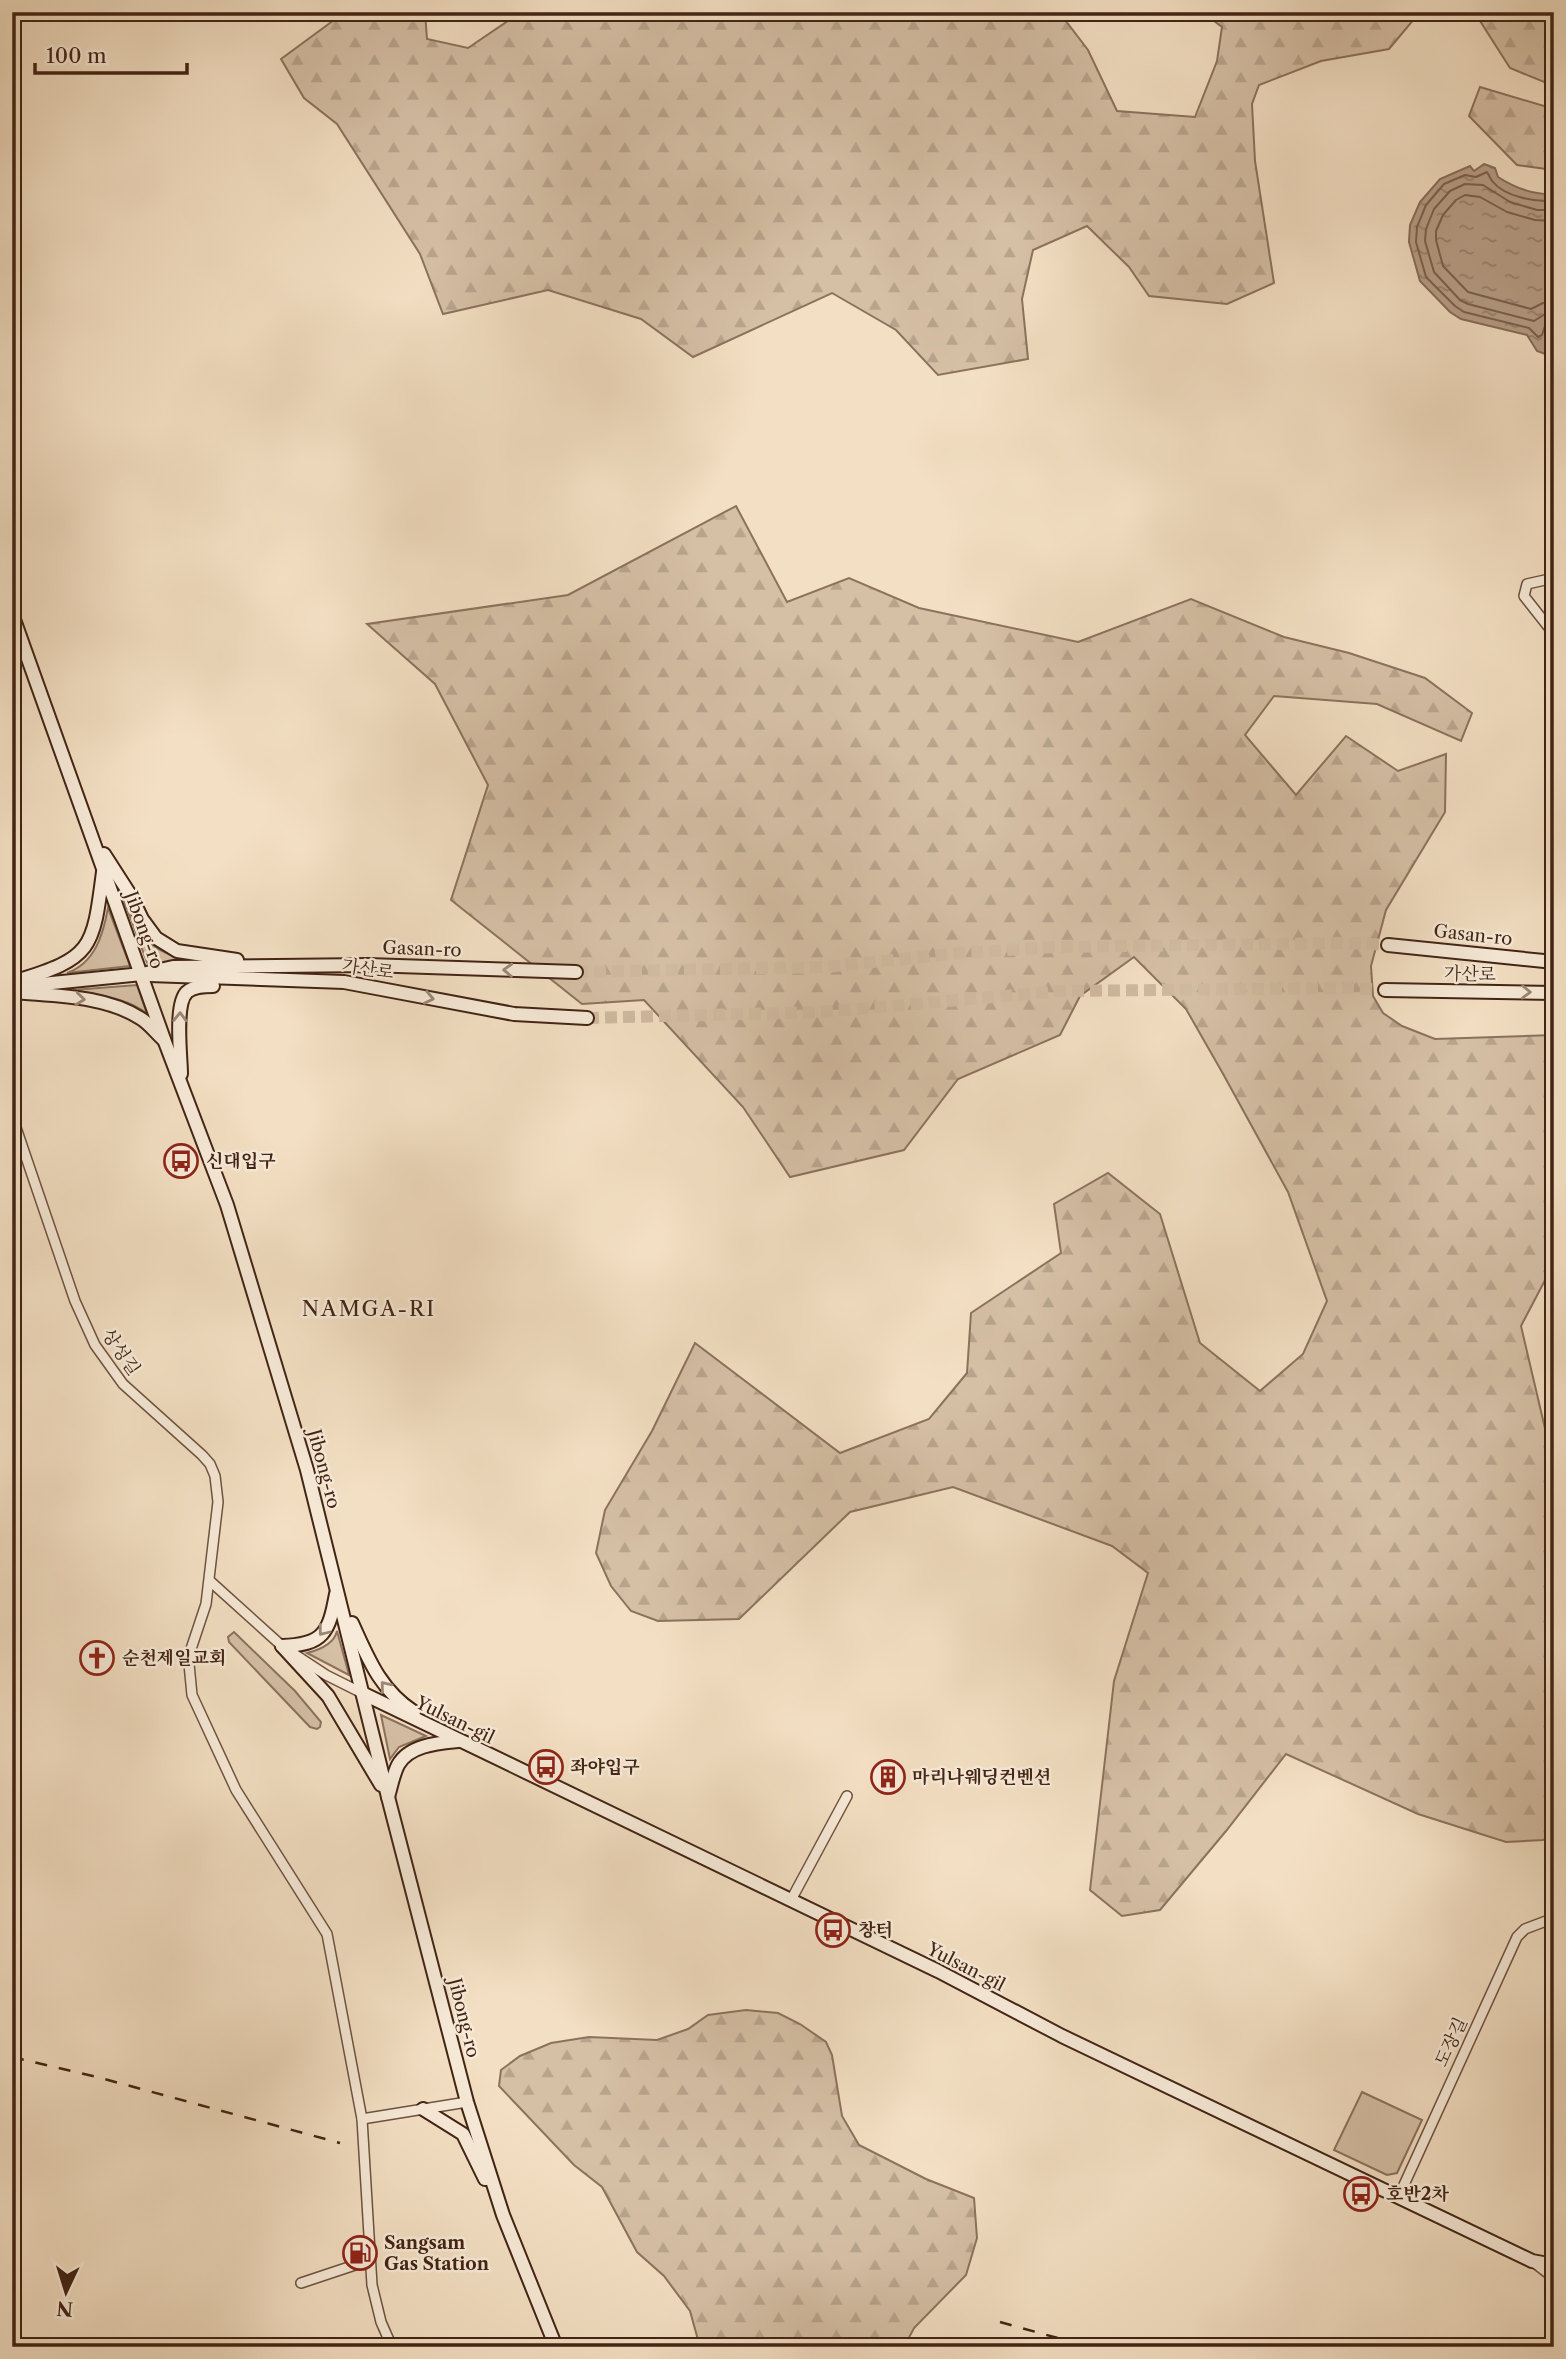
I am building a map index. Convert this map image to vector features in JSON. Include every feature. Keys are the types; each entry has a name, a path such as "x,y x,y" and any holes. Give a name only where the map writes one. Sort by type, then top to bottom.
{"main road":[{"name":"Jibong-ro","path":"12,614 165,1042 227,1205 273,1351 307,1470 467,2102 500,2204 556,2347"},
{"path":"91,833 150,931 166,945 190,954 286,967"},
{"path":"12,987 74,959 88,944 97,919 103,868"},
{"name":"Gasan-ro","path":"1388,945 1554,962"},
{"name":"Gasan-ro","path":"142,974 173,967 368,965 576,972"},
{"path":"12,987 142,974"},
{"name":"가산로","path":"142,974 168,978 344,982 514,1014 587,1018"},
{"path":"181,1085 180,1015 182,998 186,993 202,987 285,981"},
{"path":"12,987 93,1000 120,1008 142,1019 165,1042"},
{"name":"가산로","path":"1385,990 1554,993"},
{"path":"282,1646 312,1643 328,1629 337,1588"},
{"path":"337,1588 373,1671 382,1684 407,1708 458,1741"},
{"path":"282,1646 328,1696 388,1797"},
{"name":"Yulsan-gil","path":"364,1694 938,1971 1062,2036 1398,2198 1532,2261 1554,2264"},
{"path":"388,1797 398,1764 405,1756 434,1743 458,1741"},
{"path":"423,2109 463,2134 480,2172 500,2204"}],"street":[{"path":"1554,578 1527,584 1524,596 1554,634"},
{"name":"상성길","path":"12,1116 75,1301 95,1345 123,1384 202,1455 215,1476 218,1502 210,1581 189,1664 192,1695 236,1790 327,1934 362,2119 374,2296 392,2347"},
{"path":"210,1581 282,1646 326,1675 364,1694"},
{"path":"791,1900 847,1796"},
{"name":"도장길","path":"1398,2198 1517,1937 1525,1929 1554,1918"},
{"path":"362,2119 467,2102"},
{"path":"301,2283 370,2260"},
{"path":"1532,2261 1554,2278"}],"green space":[{"path":"345,12 425,12 427,39 468,48 521,12 1059,12 1088,50 1117,111 1195,117 1217,61 1222,27 1202,12 1420,12 1389,49 1321,61 1259,85 1252,104 1255,161 1274,283 1227,304 1149,296 1129,267 1087,226 1033,250 1022,299 1028,359 938,375 896,330 832,293 693,357 641,319 548,290 443,314 420,254 337,124 304,98 281,59"},
{"path":"1422,12 1537,12 1541,16 1554,19 1554,86 1510,68 1480,21"},
{"path":"1480,87 1554,109 1554,170 1517,165 1469,116"},
{"path":"736,506 787,602 849,578 919,608 1078,642 1191,599 1284,637 1349,653 1425,678 1472,713 1461,741 1377,704 1274,696 1245,735 1296,795 1346,736 1398,771 1446,754 1445,812 1386,910 1371,966 1373,996 1383,1013 1402,1026 1435,1039 1554,1035 1554,1263 1521,1326 1547,1437 1554,1451 1554,1835 1543,1840 1506,1842 1418,1814 1286,1754 1160,1910 1122,1916 1090,1890 1114,1681 1148,1573 1112,1546 953,1487 850,1512 739,1619 658,1621 631,1611 611,1586 596,1553 605,1510 652,1431 695,1343 840,1453 929,1419 967,1373 971,1313 1061,1253 1054,1204 1108,1173 1160,1214 1200,1343 1260,1391 1303,1354 1327,1301 1288,1192 1222,1072 1186,1009 1134,957 1080,996 1060,1035 958,1079 904,1150 790,1177 743,1107 644,1000 582,1004 451,900 488,785 435,684 367,624 568,595"},
{"path":"123,898 137,926 152,944 171,955 202,960 148,965"},
{"path":"108,908 130,966 67,973 91,955 100,938"},
{"path":"137,985 147,1014 122,1001 73,990"},
{"path":"337,1631 349,1675 307,1653 329,1643"},
{"path":"234,1632 295,1691 321,1722 320,1727 310,1727 229,1642 228,1637"},
{"path":"381,1715 426,1736 399,1747 390,1759"},
{"path":"746,2010 778,2013 826,2042 832,2055 842,2116 859,2145 926,2179 974,2198 977,2238 966,2275 914,2328 904,2347 700,2347 690,2311 664,2276 637,2252 602,2187 574,2165 499,2086 501,2070 520,2056 551,2043 589,2037 657,2040 688,2029 708,2015"},
{"path":"1362,2092 1422,2120 1397,2173 1387,2175 1334,2150"}],"water":[{"path":"1484,164 1495,168 1498,177 1518,187 1532,192 1554,194 1554,314 1545,354 1537,351 1527,335 1461,319 1450,312 1420,281 1409,242 1410,225 1420,202 1440,179 1470,166 1474,171"}],"tunnel":[{"path":"576,972 826,967 949,954 1053,947 1351,943 1388,945"},
{"path":"587,1018 823,1012 1061,991 1349,988 1385,990"}],"railway":[{"path":"12,2057 97,2077 340,2143"},
{"path":"1000,2322 1090,2347"}],"place":[{"name":"신대입구","path":"181,1161"},
{"name":"순천제일교회","path":"97,1658"},
{"name":"좌야입구","path":"546,1767"},
{"name":"마리나웨딩컨벤션","path":"888,1777"},
{"name":"창터","path":"833,1930"},
{"name":"호반2차","path":"1361,2194"},
{"name":"Sangsam Gas Station","path":"360,2253"}],"district":[{"name":"NAMGA-RI","path":"369,1308"}]}
